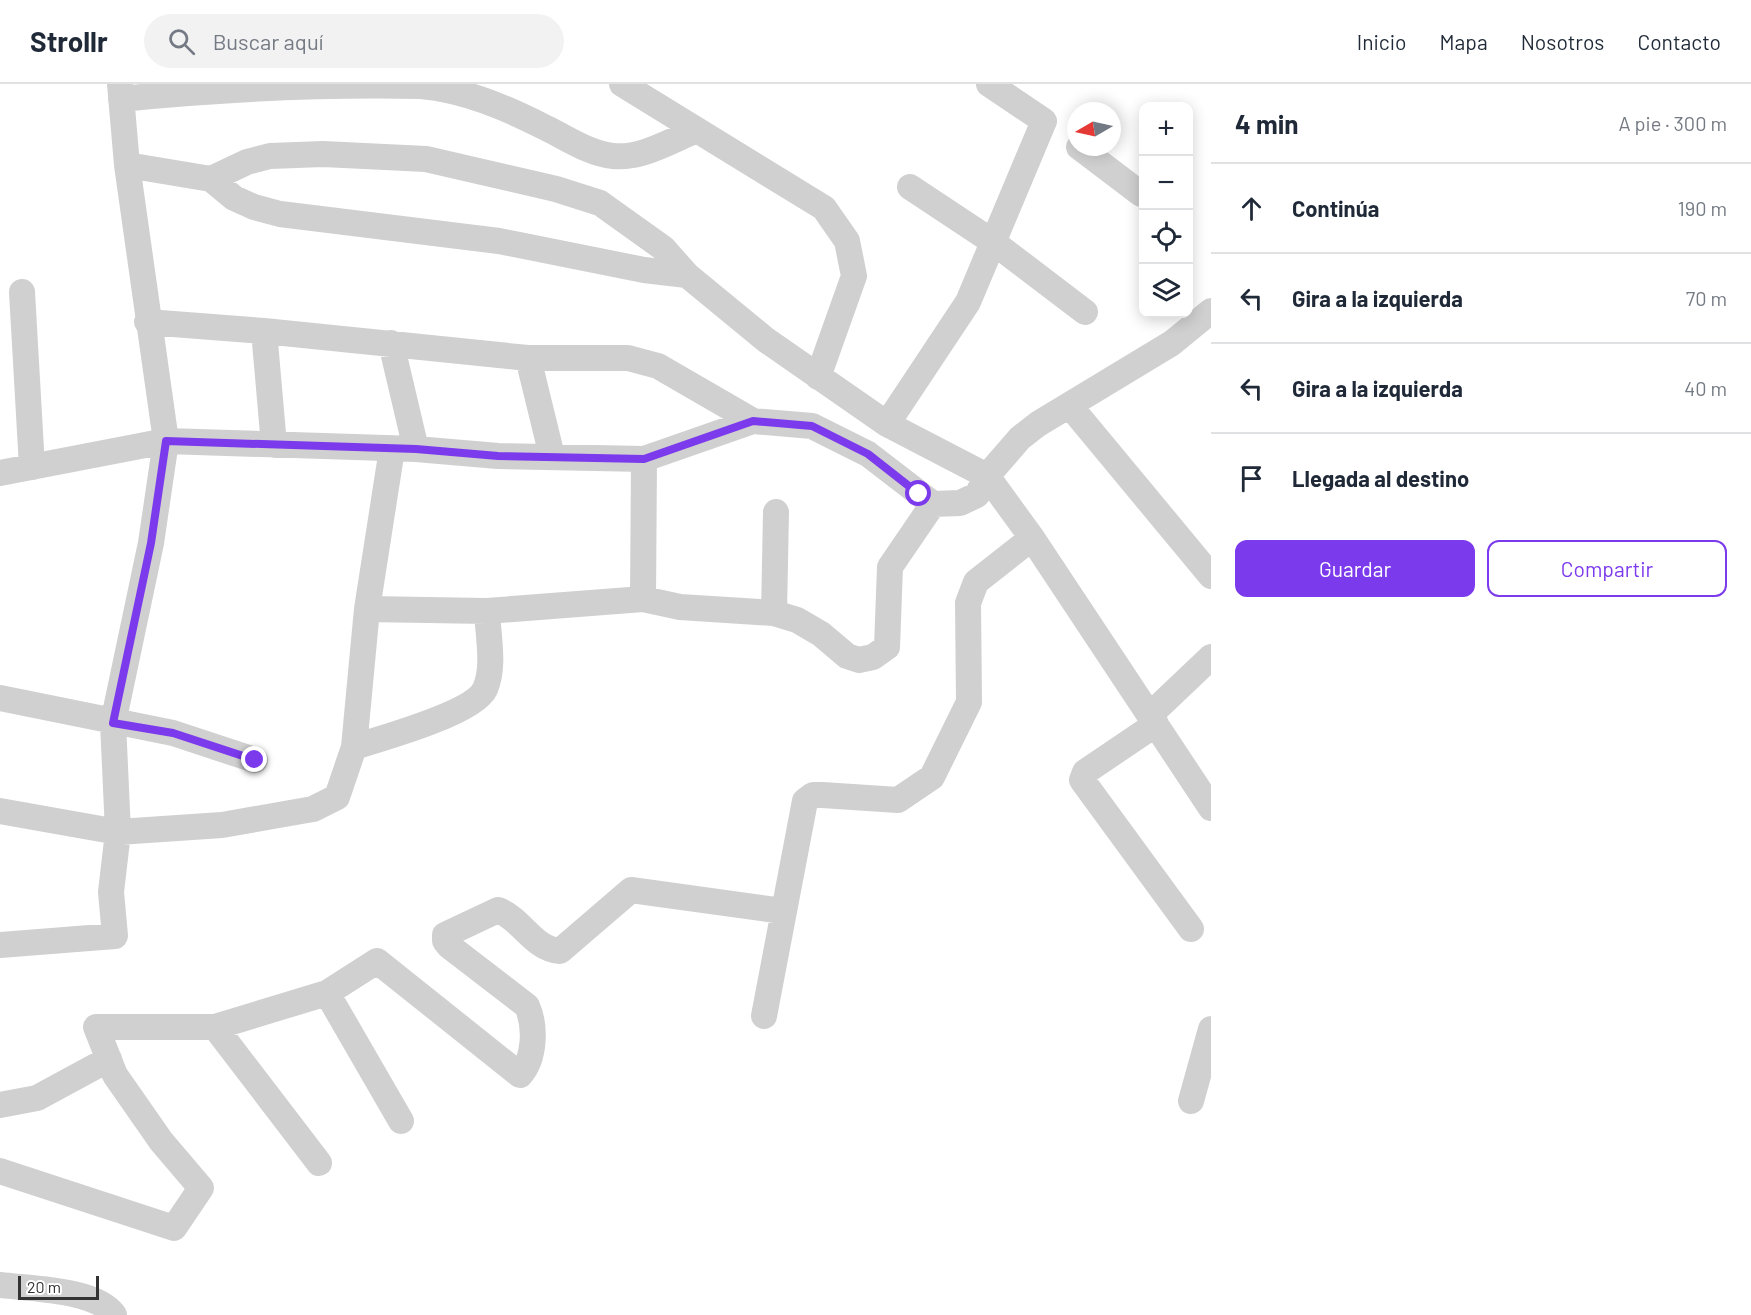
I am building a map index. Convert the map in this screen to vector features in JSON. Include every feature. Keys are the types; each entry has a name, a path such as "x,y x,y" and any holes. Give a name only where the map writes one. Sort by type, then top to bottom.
{"street":[{"path":"622,84 695,131 824,208 847,241 854,276 818,377"},
{"path":"989,84 1067,138"},
{"path":"0,945 116,936 111,892 118,832 113,723 151,543 166,441 147,322 127,165 121,92 262,85 423,86 456,92 499,105 589,149 613,156 638,154 695,131"},
{"path":"887,424 968,302 1044,121"},
{"path":"211,179 247,162 270,156 323,154 426,159 556,189 600,203 663,248 687,275 766,340 818,377 887,424 987,476 1032,537 1211,808"},
{"path":"1090,156 1139,192"},
{"path":"127,165 211,179 234,198 254,207 280,214 499,241 644,270 687,275"},
{"path":"910,187 993,242 1085,312"},
{"path":"22,292 32,467"},
{"path":"147,322 264,331 528,358 628,358 658,366 753,421"},
{"path":"0,473 166,441 404,449 498,456 644,459 753,421 812,426 868,454 933,504 960,503 977,495 987,476 1020,438 1070,405 1207,325"},
{"path":"264,331 274,445"},
{"path":"0,810 118,832 222,825 313,809 337,797 354,747 367,609 404,449 391,343"},
{"path":"528,358 552,456"},
{"path":"1070,405 1211,576"},
{"path":"643,599 644,459"},
{"path":"367,609 487,611 643,599 680,607 774,614 797,620 821,634 847,656 859,660 873,657 886,647 890,567 933,504"},
{"path":"774,614 776,512"},
{"path":"764,1016 782,911 805,801 813,795 898,800 932,777 969,702 968,603 976,582 1032,537"},
{"path":"354,747 421,726 460,708 483,693 490,674 487,611"},
{"path":"1191,929 1082,780 1085,772 1153,719 1211,657"},
{"path":"0,698 113,723 173,733 255,760"},
{"path":"0,1171 174,1228 201,1188 161,1141 115,1075 96,1027 215,1027 327,993 377,961 520,1075 527,1067 533,1031 532,1017 527,1006 448,946 445,935 498,910 508,914 539,944 549,950 560,951 631,890 782,911"},
{"path":"327,993 401,1121"},
{"path":"215,1027 319,1163"},
{"path":"1191,1101 1211,1029"},
{"path":"0,1105 37,1098 109,1059"},
{"path":"0,1285 81,1295 103,1303 114,1315"}],"route":[{"path":"255,760 173,733 113,723 151,543 166,441 223,445 416,449 498,456 644,459 701,437 753,421 812,426 868,454 919,494"}]}
